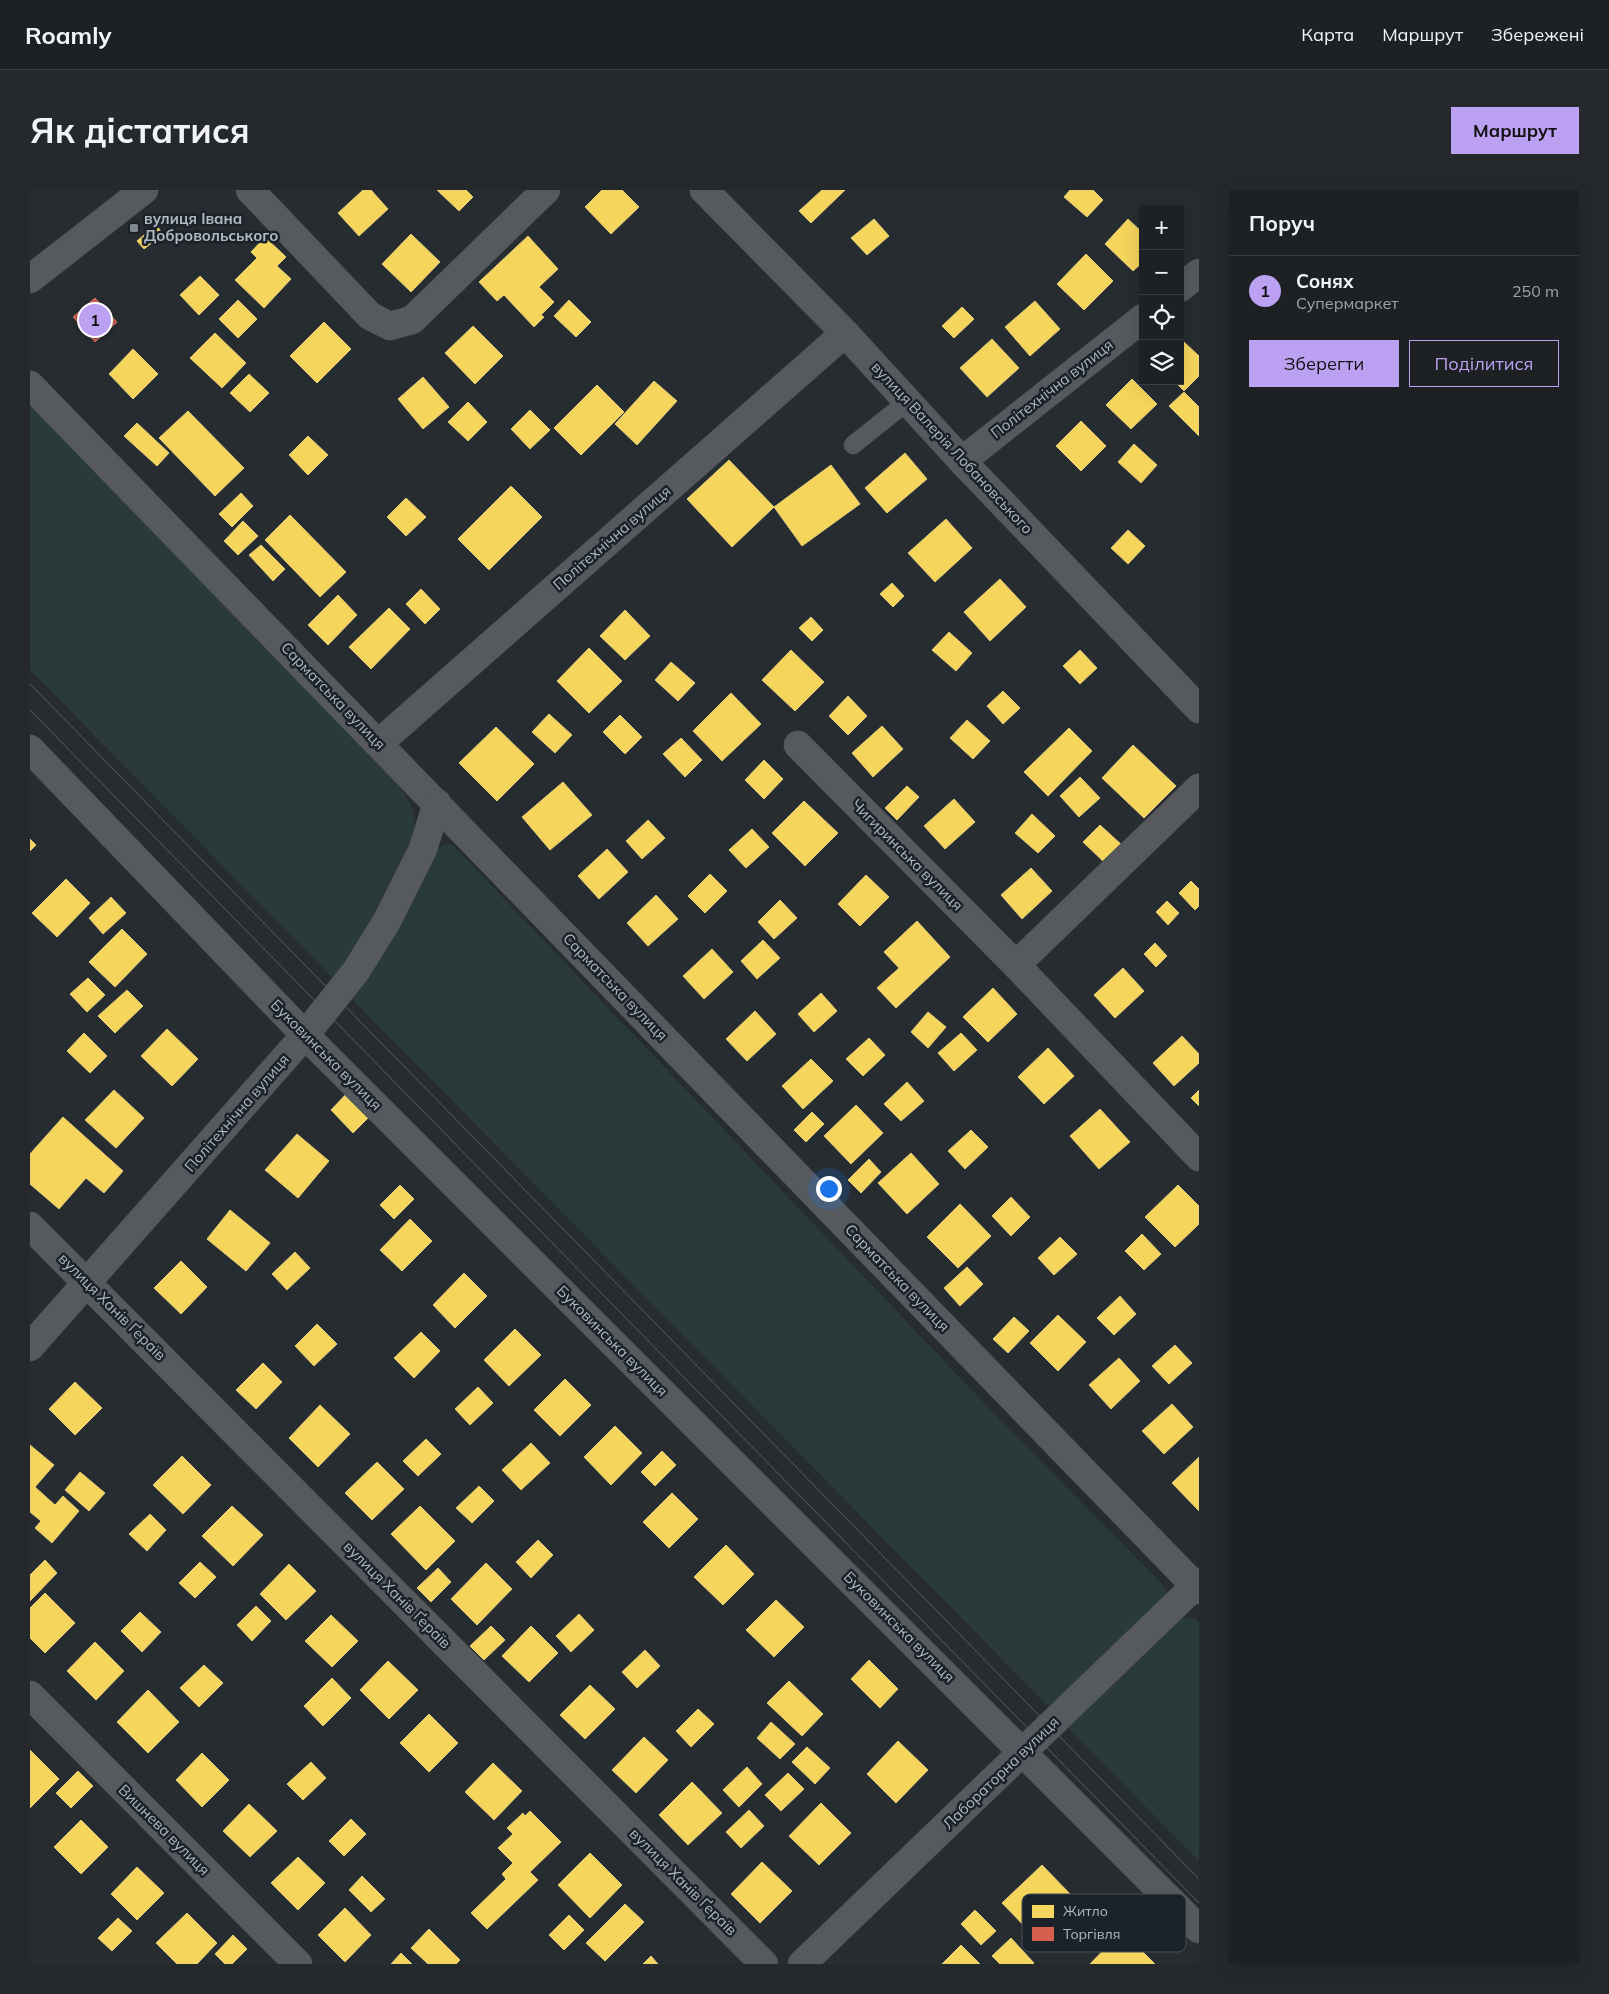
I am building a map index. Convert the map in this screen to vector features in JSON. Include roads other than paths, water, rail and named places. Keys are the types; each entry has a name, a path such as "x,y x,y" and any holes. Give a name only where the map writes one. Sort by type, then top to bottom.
{"street":[{"path":"30,279 144,190"},
{"path":"250,190 370,316 390,326 412,320 546,190"},
{"name":"вулиця Валерія Лобановського","path":"704,190 845,334 908,400 962,461 1199,708"},
{"path":"1184,285 1199,273"},
{"name":"Політехнічна вулиця","path":"962,461 1139,321"},
{"name":"Політехнічна вулиця","path":"379,743 845,334"},
{"name":"Сарматська вулиця","path":"30,385 1198,1586"},
{"name":"Чигиринська вулиця","path":"798,745 1016,964 1199,1157"},
{"name":"Буковинська вулиця","path":"30,749 305,1035 1164,1894"},
{"path":"1016,964 1199,788"},
{"name":"Політехнічна вулиця","path":"30,1348 305,1035 356,971 387,920 423,849 437,803"},
{"name":"вулиця Ханів Ґераїв","path":"30,1226 764,1964"},
{"name":"Лабораторна вулиця","path":"802,1964 1198,1586"},
{"name":"Вишнева вулиця","path":"30,1695 298,1964"},
{"name":"Буковинська вулиця","path":"1186,1916 1199,1929"}],"lane":[{"path":"853,445 908,400"}],"tram line":[{"path":"30,684 1199,1879"},
{"path":"30,710 1199,1903"}],"place":[{"name":"вулиця Івана Добровольського","path":"134,228"},
{"name":"Сонях","path":"95,320"}]}
